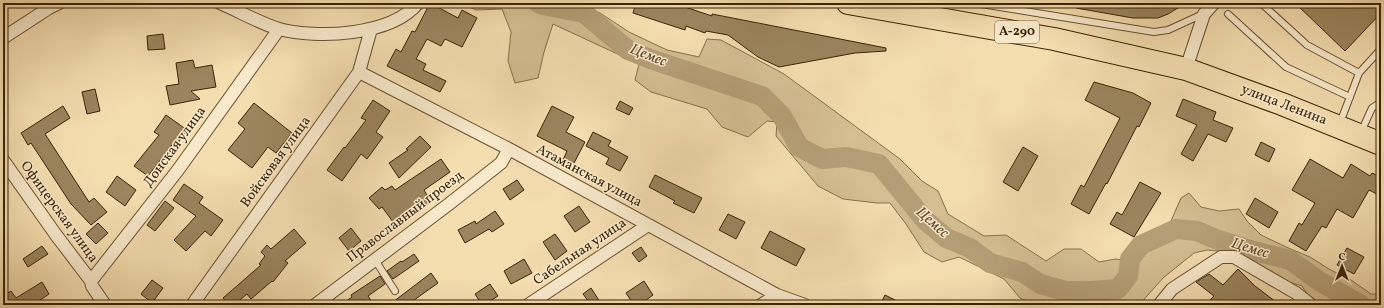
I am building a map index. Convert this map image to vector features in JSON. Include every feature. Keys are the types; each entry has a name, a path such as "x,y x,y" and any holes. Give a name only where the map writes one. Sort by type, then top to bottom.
{"highway":[{"name":"А-290","path":"848,3 923,13 1054,39 1186,69"},
{"name":"улица Ленина","path":"1186,69 1282,104 1381,144"}],"street":[{"path":"3,38 59,3"},
{"path":"220,3 279,29 326,35 371,29 400,17 414,8 418,3"},
{"path":"1186,69 1204,14 1214,3"},
{"name":"Донская улица","path":"91,281 178,170 279,29"},
{"name":"Войсковая улица","path":"192,305 359,72 371,29"},
{"name":"Атаманская улица","path":"359,72 509,150 777,294 805,305"},
{"name":"Православный проезд","path":"315,305 501,163 509,150"},
{"name":"Офицерская улица","path":"3,160 56,235 91,281 92,286 105,305"},
{"name":"Сабельная улица","path":"528,305 648,224"},
{"path":"1159,305 1172,289 1221,257 1234,257 1296,293 1311,305"},
{"path":"761,305 777,294"}],"lane":[{"path":"975,3 1154,32 1168,30 1204,14"},
{"path":"1261,3 1307,45 1359,73"},
{"path":"1228,14 1286,67 1350,97"},
{"path":"1339,127 1359,73 1381,49"},
{"path":"1359,135 1372,108 1381,102"},
{"path":"375,260 395,291"}],"shaded area":[{"path":"460,3 570,3 600,13 629,32 667,50 699,57 707,39 721,40 784,74 900,159 922,181 938,191 948,214 984,236 1006,235 1046,261 1064,249 1081,249 1099,262 1116,259 1134,262 1145,250 1149,234 1160,229 1171,221 1181,198 1189,193 1201,207 1219,211 1239,209 1247,221 1261,235 1310,257 1351,280 1371,294 1381,294 1381,305 1316,305 1302,286 1273,277 1230,252 1207,250 1194,253 1163,278 1139,305 1035,305 1020,298 1004,279 959,257 942,262 924,252 890,203 843,199 818,186 776,136 777,122 767,121 748,137 722,127 707,109 651,92 635,80 639,64 553,24 538,78 515,83 508,61 511,32 502,9 476,10"}],"building":[{"path":"430,3 458,18 462,10 477,18 462,47 445,39 441,46 427,39 416,59 426,64 423,70 446,81 440,92 387,66 396,49 401,52 412,31 415,32"},
{"path":"636,3 673,3 712,16 712,14 886,48 886,51 855,53 779,67 758,57 728,35 706,31 705,33 686,26 685,30 633,13"},
{"path":"1076,3 1186,3 1158,18 1133,18 1076,8"},
{"path":"1295,3 1381,3 1381,13 1345,51"},
{"path":"163,34 165,49 148,50 147,36"},
{"path":"193,60 195,68 212,65 216,87 191,91 200,99 170,105 166,86 179,84 176,63"},
{"path":"1094,82 1133,93 1151,103 1139,127 1137,126 1107,184 1106,183 1089,214 1071,204 1081,185 1084,187 1120,118 1085,100"},
{"path":"95,89 100,111 87,114 82,92"},
{"path":"1183,99 1216,112 1213,120 1233,128 1226,142 1208,134 1193,161 1181,154 1197,125 1176,116"},
{"path":"373,100 390,111 376,132 383,137 367,159 361,154 342,181 327,170 366,120 361,118"},
{"path":"620,101 633,108 629,115 616,109"},
{"path":"254,103 292,133 276,153 268,147 252,168 228,150 245,129 238,123"},
{"path":"63,106 70,118 45,134 89,202 94,198 107,212 91,225 71,204 31,143 28,145 21,133"},
{"path":"552,106 574,117 566,132 585,142 573,165 563,160 567,151 537,136"},
{"path":"166,115 187,130 175,147 172,145 148,176 134,166 159,135 154,132"},
{"path":"593,132 611,141 608,146 628,157 620,171 606,164 609,158 586,146"},
{"path":"420,136 431,147 399,178 389,163 408,150 406,149"},
{"path":"1261,142 1275,149 1269,162 1255,155"},
{"path":"1023,147 1038,156 1018,191 1003,182"},
{"path":"441,159 450,172 424,190 431,202 408,214 409,216 396,226 382,207 379,209 369,198 382,187 385,190 392,186 395,190"},
{"path":"1310,159 1343,178 1351,164 1370,176 1372,173 1381,177 1381,196 1369,190 1353,218 1337,209 1326,228 1322,226 1306,251 1289,241 1299,223 1302,225 1315,203 1292,190"},
{"path":"655,175 702,198 694,213 673,203 675,201 649,187"},
{"path":"117,176 136,190 125,206 106,192"},
{"path":"517,180 524,190 510,200 503,189"},
{"path":"1140,182 1161,193 1134,237 1110,224 1117,212 1122,215"},
{"path":"184,184 203,197 199,203 223,220 211,236 205,231 186,251 174,240 196,216 173,200"},
{"path":"1255,198 1278,212 1269,228 1246,214"},
{"path":"165,201 174,208 155,231 147,225"},
{"path":"579,206 590,222 575,232 564,216"},
{"path":"495,211 504,224 492,232 489,229 465,243 458,230 475,221 476,224"},
{"path":"728,214 745,222 736,239 719,230"},
{"path":"98,223 108,233 96,244 86,234"},
{"path":"351,228 361,241 349,251 339,238"},
{"path":"294,229 306,243 285,261 288,263 273,282 272,281 251,299 247,294 234,305 229,305 223,298 261,265 259,264 265,256 261,252 267,245 271,249"},
{"path":"770,231 805,249 796,266 761,248"},
{"path":"555,234 567,251 555,260 543,242"},
{"path":"42,246 48,254 28,267 23,259"},
{"path":"641,247 647,256 639,262 632,253"},
{"path":"1347,248 1364,257 1354,274 1337,265"},
{"path":"414,254 419,261 393,279 387,271"},
{"path":"524,259 532,273 511,284 504,271"},
{"path":"1238,269 1255,286 1280,305 1245,305 1239,300 1235,305 1205,305 1214,296 1196,282 1209,274 1223,285"},
{"path":"431,273 438,283 407,305 389,305"},
{"path":"380,276 385,284 368,296 374,305 341,305 352,297 351,295"},
{"path":"152,280 163,288 152,303 141,294"},
{"path":"644,281 653,295 639,305 634,305 626,293"},
{"path":"42,282 49,294 33,305 3,305 3,296 11,291 16,298"},
{"path":"490,284 498,296 482,305 475,294"},
{"path":"591,288 602,305 591,305 583,294"},
{"path":"885,295 905,305 880,305"}],"waterway":[{"name":"Цемес","path":"538,3 584,13 628,50 653,60 762,96 782,116 799,147 822,159 846,157 879,164 924,219 946,238 970,248 990,263 1022,272 1040,284 1066,291 1118,289 1128,276 1130,259 1141,245 1176,229 1197,231 1250,250 1290,260 1319,281 1361,305"}]}
